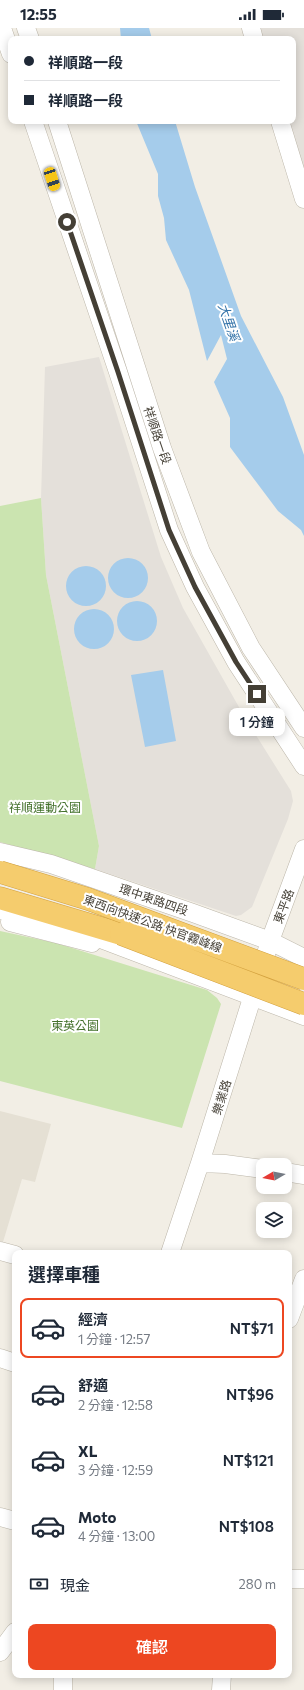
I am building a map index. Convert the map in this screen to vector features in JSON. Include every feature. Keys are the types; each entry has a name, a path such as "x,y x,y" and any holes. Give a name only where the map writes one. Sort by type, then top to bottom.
{"highway":[{"name":"東西向快速公路 快官霧峰線","path":"0,872 88,898 304,980"},
{"name":"東西向快速公路 快官霧峰線","path":"0,898 121,934 304,1004"}],"street":[{"path":"2,28 8,45"},
{"name":"祥順路一段","path":"34,124 118,372 169,530 195,587 236,662 304,766"},
{"name":"祥順路一段","path":"58,124 162,448 201,552 251,648 304,728"},
{"path":"281,124 304,199"},
{"name":"東平路","path":"270,941 304,849"},
{"name":"環中東路四段","path":"0,852 51,864 194,913 270,941 304,958"},
{"path":"0,910 76,929 148,958 304,1016"},
{"path":"0,919 148,958"},
{"name":"樂業路","path":"171,1250 270,941"},
{"path":"200,1163 225,1164 256,1168"},
{"path":"292,1173 304,1175"},
{"path":"0,1251 12,1254"},
{"path":"292,1311 304,1279"},
{"path":"0,1358 12,1362"},
{"path":"0,1517 12,1520"},
{"path":"292,1579 304,1579"},
{"path":"0,1652 11,1635"},
{"path":"63,1678 63,1690"},
{"path":"221,1690 222,1678"}],"shaded area":[{"path":"259,28 304,28 304,176 288,124 296,124 296,36 261,36"},
{"path":"99,357 161,557 183,608 244,716 291,791 293,801 288,819 252,907 241,915 236,916 95,869 99,846 46,575 41,498 45,367"},
{"path":"0,1111 51,1124 35,1182 22,1179 3,1242 0,1241"}],"green space":[{"name":"祥順運動公園","path":"41,498 46,575 99,846 95,869 0,842 0,506"},
{"name":"東英公園","path":"0,931 56,943 207,990 217,998 221,1004 182,1128 0,1081"}],"water":[{"path":"120,28 149,28 151,36 121,36"},
{"name":"大里溪","path":"137,124 176,124 195,187 241,316 283,397 304,455 304,536 301,530 278,511 230,447 230,418 214,382 227,359 221,335 207,361 189,290 166,240 164,218 158,196 158,174"},
{"path":"128,558 136,560 142,564 146,570 148,578 146,586 142,592 136,596 128,598 120,596 114,592 110,586 108,578 110,570 114,564 120,560"},
{"path":"86,566 94,568 100,572 104,578 106,586 104,594 100,600 94,604 86,606 78,604 72,600 68,594 66,586 68,578 72,572 78,568"},
{"path":"137,601 145,603 151,607 155,613 157,621 155,629 151,635 145,639 137,641 129,639 123,635 119,629 117,621 119,613 123,607 129,603"},
{"path":"94,609 102,611 108,615 112,621 114,629 112,637 108,643 102,647 94,649 86,647 80,643 76,637 74,629 76,621 80,615 86,611"},
{"path":"163,670 176,741 145,747 131,675"}],"route":[{"path":"67,222 118,372 169,530 195,587 236,662 257,694"}]}
